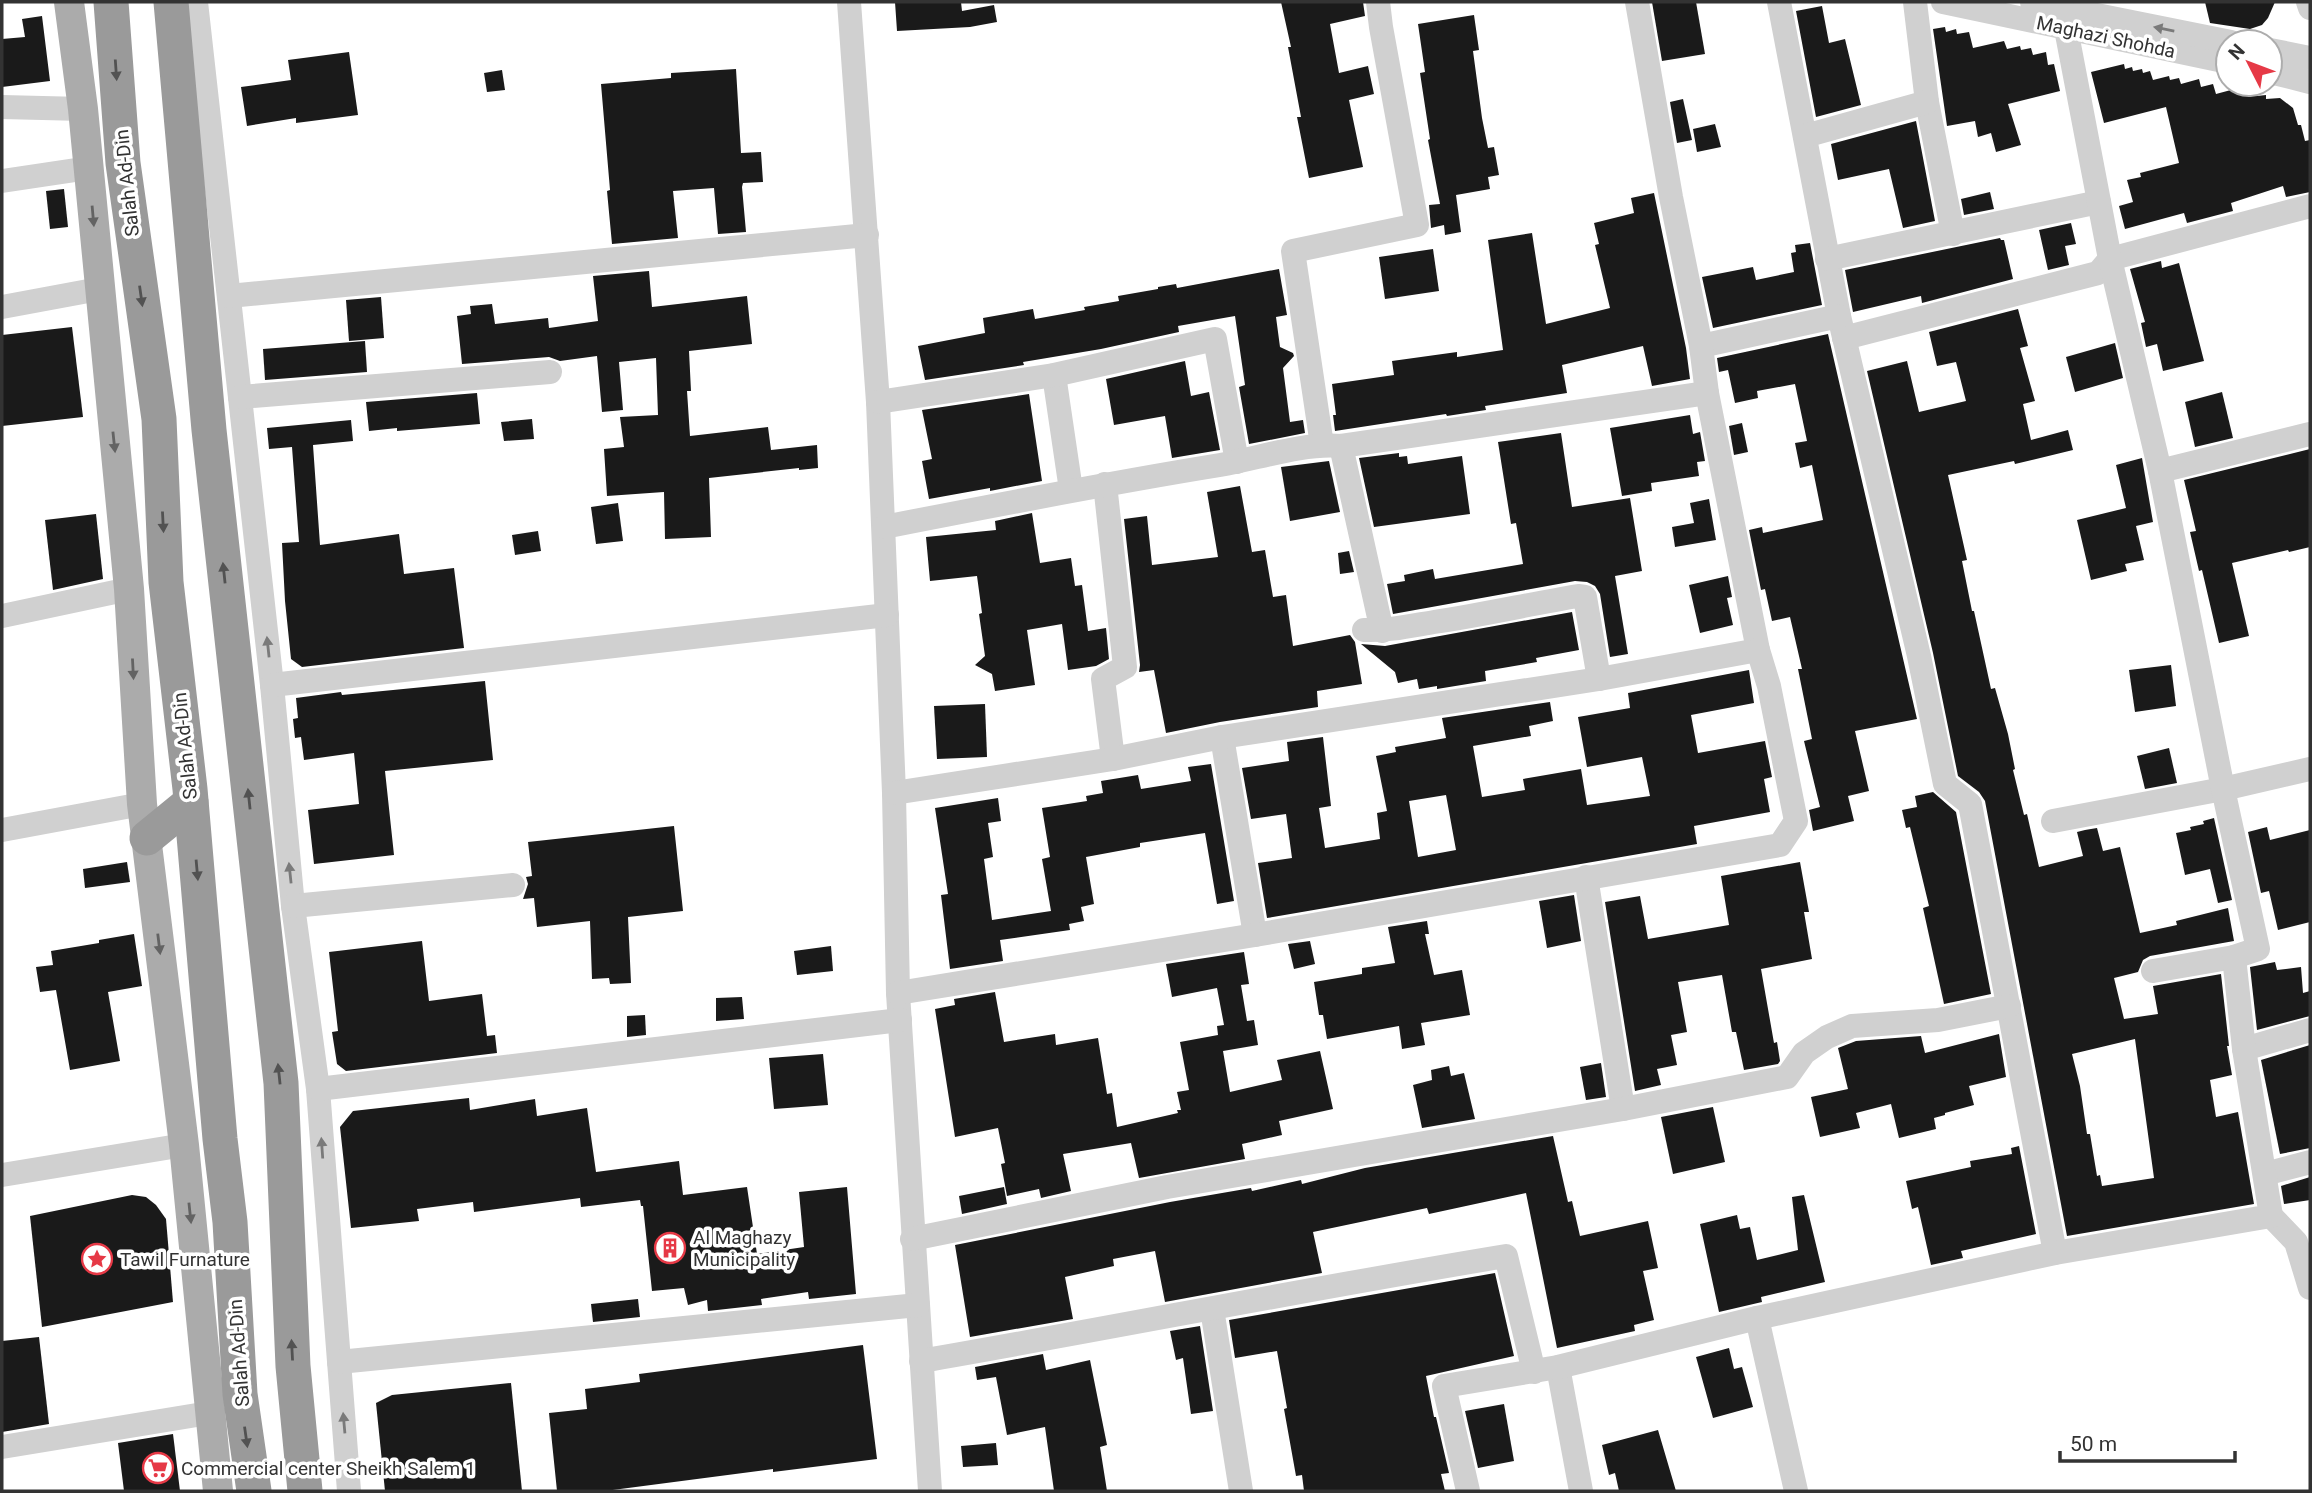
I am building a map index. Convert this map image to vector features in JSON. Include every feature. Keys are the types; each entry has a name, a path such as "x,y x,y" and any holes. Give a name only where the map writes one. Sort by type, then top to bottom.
{"highway":[{"name":"Salah Ad-Din","path":"111,2 123,163 159,419 166,582 191,802 220,1139 230,1223 240,1394 254,1491"},
{"path":"171,2 209,430 281,1083 293,1366 305,1491"},
{"path":"159,419 209,430"},
{"path":"147,838 191,802"}],"main road":[{"path":"69,2 83,109 129,589 142,804 184,1145 218,1491"}],"street":[{"path":"196,2 272,685 293,906 318,1089 349,1491"},
{"path":"849,2 878,402 894,793 898,993 930,1491"},
{"path":"1378,2 1417,225 1293,251 1331,445 1373,630 1585,597 1599,679"},
{"path":"898,993 1255,935 1586,877 1621,874 1780,845 1796,821 1769,686 1758,650 1707,393 1701,346 1671,197 1637,2"},
{"path":"1779,2 1841,327 1919,656 1945,784 1969,804 2055,1253"},
{"path":"1915,2 1927,102 1953,234"},
{"name":"Maghazi Shohda","path":"1943,2 2214,40"},
{"name":"Maghazi Shohda","path":"2032,2 2064,18 2214,58"},
{"path":"2308,2 2310,8"},
{"path":"2064,18 2110,259 2160,471 2223,789 2258,949 2234,957 2153,971"},
{"path":"2284,53 2310,58"},
{"path":"2284,76 2310,82"},
{"path":"1805,136 1927,102"},
{"path":"2,107 83,109"},
{"path":"2,181 89,168"},
{"path":"1827,259 2099,202"},
{"path":"1701,346 1841,327 2098,273 2110,259 2310,206"},
{"path":"229,296 867,235"},
{"path":"2,307 99,289"},
{"path":"878,402 1054,375 1215,339 1237,462"},
{"path":"240,397 550,372"},
{"path":"1054,375 1071,490"},
{"path":"884,527 1071,490 1331,445 1707,393"},
{"path":"2160,471 2310,434"},
{"path":"1105,484 1125,667 1103,679 1113,759"},
{"path":"2,616 129,589"},
{"path":"272,685 887,615"},
{"path":"894,793 1113,759 1222,737 1599,679 1758,650"},
{"path":"1222,737 1255,935"},
{"path":"2053,821 2223,789 2310,769"},
{"path":"2,830 142,804"},
{"path":"1586,877 1623,1109"},
{"path":"293,906 513,885"},
{"path":"2234,957 2244,1049 2271,1216 2296,1242 2310,1288"},
{"path":"912,1239 1167,1187 1623,1109 1787,1077 1804,1053 1827,1037 1852,1026 1938,1020 2009,1006"},
{"path":"318,1089 900,1020"},
{"path":"2244,1049 2310,1030"},
{"path":"2,1175 184,1145"},
{"path":"2265,1174 2310,1162"},
{"path":"285,1189 325,1183"},
{"path":"1468,1491 1444,1387 1546,1370 1758,1318 2055,1253 2271,1216"},
{"path":"921,1361 1360,1280 1506,1256 1546,1370 1581,1491"},
{"path":"338,1362 918,1305"},
{"path":"1212,1309 1241,1491"},
{"path":"1758,1318 1796,1491"},
{"path":"2,1447 209,1413"}],"building":[{"path":"895,2 961,2 962,11 994,5 997,22 970,27 897,31"},
{"path":"1281,2 1363,2 1365,16 1330,24 1339,73 1368,66 1374,94 1349,100 1363,167 1309,178 1297,117 1301,117 1288,47 1291,47"},
{"path":"1652,2 1696,2 1705,54 1662,61"},
{"path":"2205,2 2275,2 2268,18 2262,25 2253,28 2210,23"},
{"path":"1822,6 1829,43 1845,39 1861,105 1816,117 1796,11"},
{"path":"1474,15 1479,50 1473,51 1482,118 1488,148 1494,147 1499,175 1488,177 1490,189 1456,195 1461,232 1445,235 1444,225 1431,228 1429,205 1440,204 1428,140 1430,139 1420,73 1425,72 1418,24"},
{"path":"42,16 50,81 2,87 2,39 25,37 22,19"},
{"path":"1945,27 1946,32 1956,29 1957,34 1969,32 1973,48 2004,41 2007,49 2020,46 2021,50 2031,48 2033,55 2046,52 2048,65 2054,64 2060,91 2008,104 2021,145 1996,152 1991,133 1978,137 1975,121 1947,126 1933,29"},
{"path":"349,52 358,115 296,123 296,118 247,126 241,87 291,80 288,60"},
{"path":"2124,64 2125,69 2142,69 2143,73 2150,71 2153,80 2169,76 2170,80 2179,78 2181,84 2199,79 2201,87 2213,84 2214,98 2280,98 2293,108 2305,141 2310,140 2310,192 2286,197 2283,186 2231,203 2233,211 2187,223 2184,213 2125,229 2119,206 2133,202 2127,180 2141,177 2140,173 2179,163 2166,107 2104,123 2091,72"},
{"path":"736,69 741,153 761,152 763,182 743,183 746,232 718,234 714,188 673,191 678,238 612,244 601,84 671,78 671,73"},
{"path":"502,70 505,90 487,92 484,73"},
{"path":"1683,99 1692,140 1677,143 1670,102"},
{"path":"1916,121 1935,221 1903,228 1889,169 1838,180 1831,144"},
{"path":"1715,124 1721,147 1697,152 1693,129"},
{"path":"64,189 68,227 50,229 46,191"},
{"path":"1990,192 1994,209 1964,215 1961,199"},
{"path":"1654,193 1690,379 1652,386 1643,346 1562,365 1567,393 1485,406 1486,410 1335,431 1332,384 1394,375 1392,361 1457,352 1457,357 1503,350 1488,240 1532,233 1546,324 1610,308 1595,245 1599,244 1594,223 1634,213 1631,198"},
{"path":"2071,223 2076,244 2065,246 2069,265 2048,270 2039,230"},
{"path":"2000,238 2004,240 2013,279 1922,303 1921,296 1853,312 1845,270"},
{"path":"1810,243 1822,305 1713,328 1702,277 1753,267 1756,280 1794,272 1791,253 1796,252 1795,245"},
{"path":"1433,249 1439,291 1385,299 1379,257"},
{"path":"2161,261 2162,268 2179,263 2204,361 2163,371 2157,344 2146,347 2141,323 2145,322 2130,269"},
{"path":"1279,269 1287,315 1276,317 1280,347 1294,356 1283,368 1290,422 1303,420 1305,433 1249,444 1239,387 1245,385 1235,316 1178,326 1179,332 1101,349 1023,362 1024,365 925,380 918,346 985,333 983,318 1033,309 1035,319 1085,310 1084,307 1119,301 1118,296 1158,287 1176,284 1177,288"},
{"path":"649,271 652,307 747,296 752,344 689,351 691,391 687,391 690,436 768,427 771,450 817,445 818,468 709,478 711,537 665,539 664,492 607,496 604,449 624,447 620,417 658,415 656,358 619,362 623,410 602,412 597,356 560,361 549,357 462,364 457,316 471,314 470,306 492,304 495,324 548,318 549,328 598,321 593,276"},
{"path":"381,297 384,338 349,341 346,300"},
{"path":"2018,309 2028,346 2020,348 2035,401 2023,404 2031,440 2068,430 2073,450 2015,464 2014,461 1948,475 1967,560 1962,561 1972,611 1991,689 1995,688 2008,734 2015,769 2013,770 2024,815 2027,814 2039,867 2083,856 2077,832 2097,828 2103,851 2120,847 2140,933 2177,925 2176,921 2228,908 2234,941 2150,956 2143,960 2138,972 2114,978 2124,1019 2158,1014 2153,986 2221,974 2232,1075 2210,1080 2216,1117 2238,1112 2254,1204 2067,1236 1985,801 1979,792 1958,776 1933,653 1867,371 1907,361 1919,412 1966,401 1956,362 1937,366 1929,332","holes":["2135,1039 2154,1178 2102,1186 2100,1175 2097,1176 2090,1134 2087,1134 2072,1054"]},
{"path":"72,327 83,417 2,426 2,335"},
{"path":"1828,334 1917,719 1855,731 1869,791 1848,796 1854,821 1813,831 1809,810 1820,807 1804,741 1812,739 1798,669 1802,669 1790,617 1772,621 1765,589 1761,590 1749,530 1762,527 1763,533 1823,520 1812,465 1800,468 1795,443 1807,441 1795,384 1757,391 1758,398 1735,403 1728,370 1719,372 1717,358"},
{"path":"365,341 367,372 265,380 263,349"},
{"path":"2115,343 2123,378 2075,392 2066,357"},
{"path":"1185,361 1191,396 1209,392 1220,450 1172,458 1165,416 1114,425 1106,379"},
{"path":"2222,392 2233,438 2195,447 2185,402"},
{"path":"477,393 480,424 369,431 366,402"},
{"path":"1029,394 1042,481 929,499 922,461 932,459 922,410"},
{"path":"1690,415 1693,434 1700,432 1705,461 1697,462 1699,476 1651,483 1652,491 1622,496 1610,428"},
{"path":"532,419 534,439 504,441 501,422"},
{"path":"351,420 353,441 313,445 320,545 399,534 404,574 454,568 464,648 302,667 291,659 282,543 299,542 292,447 269,449 267,428"},
{"path":"1742,423 1748,452 1734,455 1729,426"},
{"path":"1561,433 1572,507 1630,498 1642,571 1615,576 1628,654 1610,657 1600,594 1595,586 1587,582 1575,581 1393,614 1387,584 1405,581 1404,575 1433,569 1435,579 1523,564 1516,523 1511,524 1498,442"},
{"path":"2310,449 2310,547 2232,563 2249,636 2219,643 2190,532 2196,531 2184,480"},
{"path":"1399,453 1399,457 1407,456 1408,464 1462,456 1470,514 1374,527 1359,458"},
{"path":"2142,458 2153,522 2136,526 2144,560 2125,564 2127,571 2091,580 2077,520 2126,508 2116,465"},
{"path":"1329,461 1340,512 1290,521 1281,467"},
{"path":"1240,486 1252,552 1265,550 1273,597 1286,595 1293,646 1350,635 1355,642 1362,684 1317,691 1318,707 1166,733 1154,670 1139,672 1124,519 1147,516 1152,565 1218,557 1207,492"},
{"path":"1709,499 1716,540 1675,547 1672,527 1694,523 1690,503"},
{"path":"618,503 623,541 596,544 591,507"},
{"path":"1032,513 1040,563 1071,558 1075,586 1082,585 1088,631 1106,628 1109,659 1096,666 1068,670 1062,624 1027,630 1035,685 995,691 992,674 975,665 985,656 977,576 930,581 926,537 996,530 995,521"},
{"path":"96,514 103,579 53,590 45,520"},
{"path":"538,531 541,551 515,555 512,535"},
{"path":"1349,551 1354,572 1340,574 1338,553"},
{"path":"1728,576 1732,597 1727,598 1733,625 1700,633 1689,585"},
{"path":"1572,612 1579,650 1536,658 1537,662 1485,671 1486,681 1437,689 1437,686 1419,689 1417,679 1398,683 1395,672 1361,644 1385,646"},
{"path":"2171,665 2176,706 2135,712 2129,670"},
{"path":"1749,670 1754,703 1691,715 1698,753 1765,741 1772,777 1764,779 1770,812 1694,826 1697,844 1267,918 1258,863 1292,858 1286,814 1251,819 1242,768 1289,761 1287,742 1323,737 1331,806 1319,808 1325,848 1380,839 1377,813 1387,811 1376,756 1396,752 1395,747 1446,738 1442,718 1550,702 1553,721 1529,726 1531,736 1473,746 1482,797 1525,790 1523,779 1581,769 1587,805 1650,796 1642,757 1587,767 1578,717 1630,708 1628,693","holes":["1446,795 1456,850 1418,857 1409,801"]},
{"path":"485,681 493,760 385,771 394,855 314,864 308,810 359,804 354,753 304,760 301,737 295,738 293,719 298,718 296,698"},
{"path":"985,704 987,757 937,759 934,706"},
{"path":"2169,748 2177,783 2145,789 2137,756"},
{"path":"1211,764 1234,901 1217,904 1205,833 1140,843 1140,847 1086,857 1094,904 1081,907 1084,921 1069,924 1070,930 1000,940 1003,961 950,969 941,895 948,894 935,808 998,798 1001,821 988,823 993,857 984,859 992,920 1051,911 1042,859 1050,857 1042,808 1087,801 1086,796 1103,793 1101,781 1138,775 1141,789 1191,781 1188,767"},
{"path":"1933,792 1956,812 1991,994 1944,1004 1923,908 1929,906 1910,827 1906,828 1902,810 1917,807 1915,796"},
{"path":"2214,818 2232,900 2218,903 2210,869 2185,875 2176,833 2191,830 2190,827 2204,824 2203,821"},
{"path":"674,826 683,911 628,917 631,983 610,984 609,978 592,979 590,921 537,927 534,898 523,899 528,884 526,877 532,876 528,842"},
{"path":"2267,827 2270,840 2310,830 2310,922 2278,930 2269,891 2261,893 2248,832"},
{"path":"127,862 130,882 85,888 83,869"},
{"path":"1800,862 1809,912 1804,912 1812,959 1761,969 1774,1043 1777,1042 1780,1061 1778,1064 1744,1070 1736,1032 1732,1032 1722,975 1678,982 1687,1032 1671,1035 1677,1065 1657,1069 1661,1085 1635,1091 1605,902 1640,896 1648,939 1729,925 1721,876"},
{"path":"1574,895 1581,941 1547,948 1539,901"},
{"path":"1427,921 1429,934 1425,934 1434,975 1462,970 1470,1015 1421,1023 1425,1045 1402,1049 1399,1026 1327,1039 1323,1015 1319,1015 1314,982 1362,974 1362,968 1395,963 1388,927"},
{"path":"134,934 142,986 108,992 120,1061 70,1070 56,990 40,992 36,967 53,965 51,951"},
{"path":"422,941 429,1001 482,994 487,1036 495,1035 497,1053 346,1071 337,1064 332,1032 338,1031 329,952"},
{"path":"1310,941 1315,964 1294,969 1288,944"},
{"path":"831,946 833,971 797,975 794,951"},
{"path":"1244,952 1249,984 1241,985 1247,1021 1254,1020 1258,1045 1223,1051 1230,1092 1282,1080 1277,1060 1320,1051 1333,1109 1279,1121 1282,1135 1242,1144 1245,1159 1139,1178 1131,1143 1063,1154 1071,1191 1041,1198 1039,1189 1007,1196 1001,1164 1005,1163 998,1128 955,1137 935,1009 955,1005 954,999 995,992 1004,1042 1055,1034 1056,1045 1098,1038 1107,1094 1112,1093 1117,1127 1178,1113 1177,1110 1181,1110 1177,1092 1189,1090 1180,1042 1218,1035 1217,1026 1224,1025 1217,988 1172,997 1166,964"},
{"path":"2275,962 2277,970 2301,967 2303,993 2310,991 2310,1016 2257,1030 2250,967"},
{"path":"742,997 744,1019 716,1021 716,998"},
{"path":"645,1015 646,1035 627,1037 627,1016"},
{"path":"1999,1034 2006,1077 1969,1086 1974,1105 1934,1118 1936,1129 1899,1138 1891,1104 1856,1113 1860,1128 1820,1137 1811,1097 1848,1089 1838,1048 1856,1041 1921,1036 1925,1053"},
{"path":"2310,1045 2310,1148 2280,1154 2261,1060"},
{"path":"823,1054 828,1105 774,1109 769,1058"},
{"path":"1601,1063 1606,1097 1586,1100 1580,1067"},
{"path":"1449,1066 1451,1076 1464,1073 1475,1119 1422,1128 1413,1085 1432,1080 1431,1070"},
{"path":"469,1098 470,1110 535,1099 537,1116 587,1108 596,1172 679,1161 683,1195 747,1187 757,1254 804,1247 799,1192 847,1187 856,1294 809,1299 808,1292 761,1299 762,1305 708,1311 707,1300 688,1305 684,1288 652,1291 643,1206 640,1200 581,1207 580,1198 474,1212 473,1202 417,1209 419,1221 351,1228 340,1127 353,1111"},
{"path":"1713,1107 1725,1162 1673,1174 1661,1117"},
{"path":"1553,1136 1568,1202 1572,1201 1580,1236 1648,1221 1658,1268 1643,1271 1654,1320 1634,1325 1635,1331 1557,1348 1526,1193 1429,1214 1427,1208 1313,1232 1322,1273 1165,1302 1155,1251 1113,1259 1114,1266 1065,1277 1073,1319 970,1337 955,1245 1170,1202 1251,1188 1252,1191 1301,1180 1302,1184 1365,1168"},
{"path":"2019,1146 2036,1234 1961,1251 1963,1258 1931,1265 1918,1207 1912,1209 1906,1181 1971,1167 1970,1161 2012,1154 2011,1148"},
{"path":"2310,1177 2310,1200 2284,1204 2281,1186"},
{"path":"1004,1187 1007,1204 962,1214 959,1196"},
{"path":"132,1195 146,1197 166,1219 173,1302 42,1327 30,1216"},
{"path":"1804,1195 1825,1282 1761,1297 1762,1302 1719,1312 1700,1224 1737,1215 1740,1229 1750,1227 1757,1260 1798,1250 1792,1197"},
{"path":"1495,1273 1514,1356 1426,1376 1449,1473 1441,1474 1445,1491 1304,1491 1302,1475 1296,1476 1277,1351 1235,1358 1229,1320"},
{"path":"638,1299 640,1317 593,1322 591,1304"},
{"path":"1200,1326 1213,1411 1191,1414 1183,1358 1176,1360 1170,1331"},
{"path":"39,1337 49,1424 2,1432 2,1341"},
{"path":"863,1345 877,1459 773,1472 773,1469 605,1491 557,1491 549,1413 587,1409 585,1389 640,1382 639,1374"},
{"path":"1729,1348 1734,1369 1742,1367 1753,1407 1713,1418 1696,1357"},
{"path":"1043,1354 1046,1370 1090,1360 1107,1445 1100,1447 1107,1491 1054,1491 1045,1427 1007,1435 996,1377 977,1380 975,1367"},
{"path":"511,1383 522,1491 385,1491 376,1403 392,1395"},
{"path":"1504,1404 1514,1461 1478,1468 1465,1411"},
{"path":"1658,1430 1676,1491 1619,1491 1615,1473 1609,1475 1602,1445"},
{"path":"173,1434 180,1491 124,1491 118,1443"},
{"path":"996,1443 998,1465 963,1467 961,1446"}],"place":[{"name":"Al Maghazy Municipality","path":"670,1248"},
{"name":"Tawil Furnature","path":"97,1259"},
{"name":"Commercial center Sheikh Salem 1","path":"158,1468"}]}
